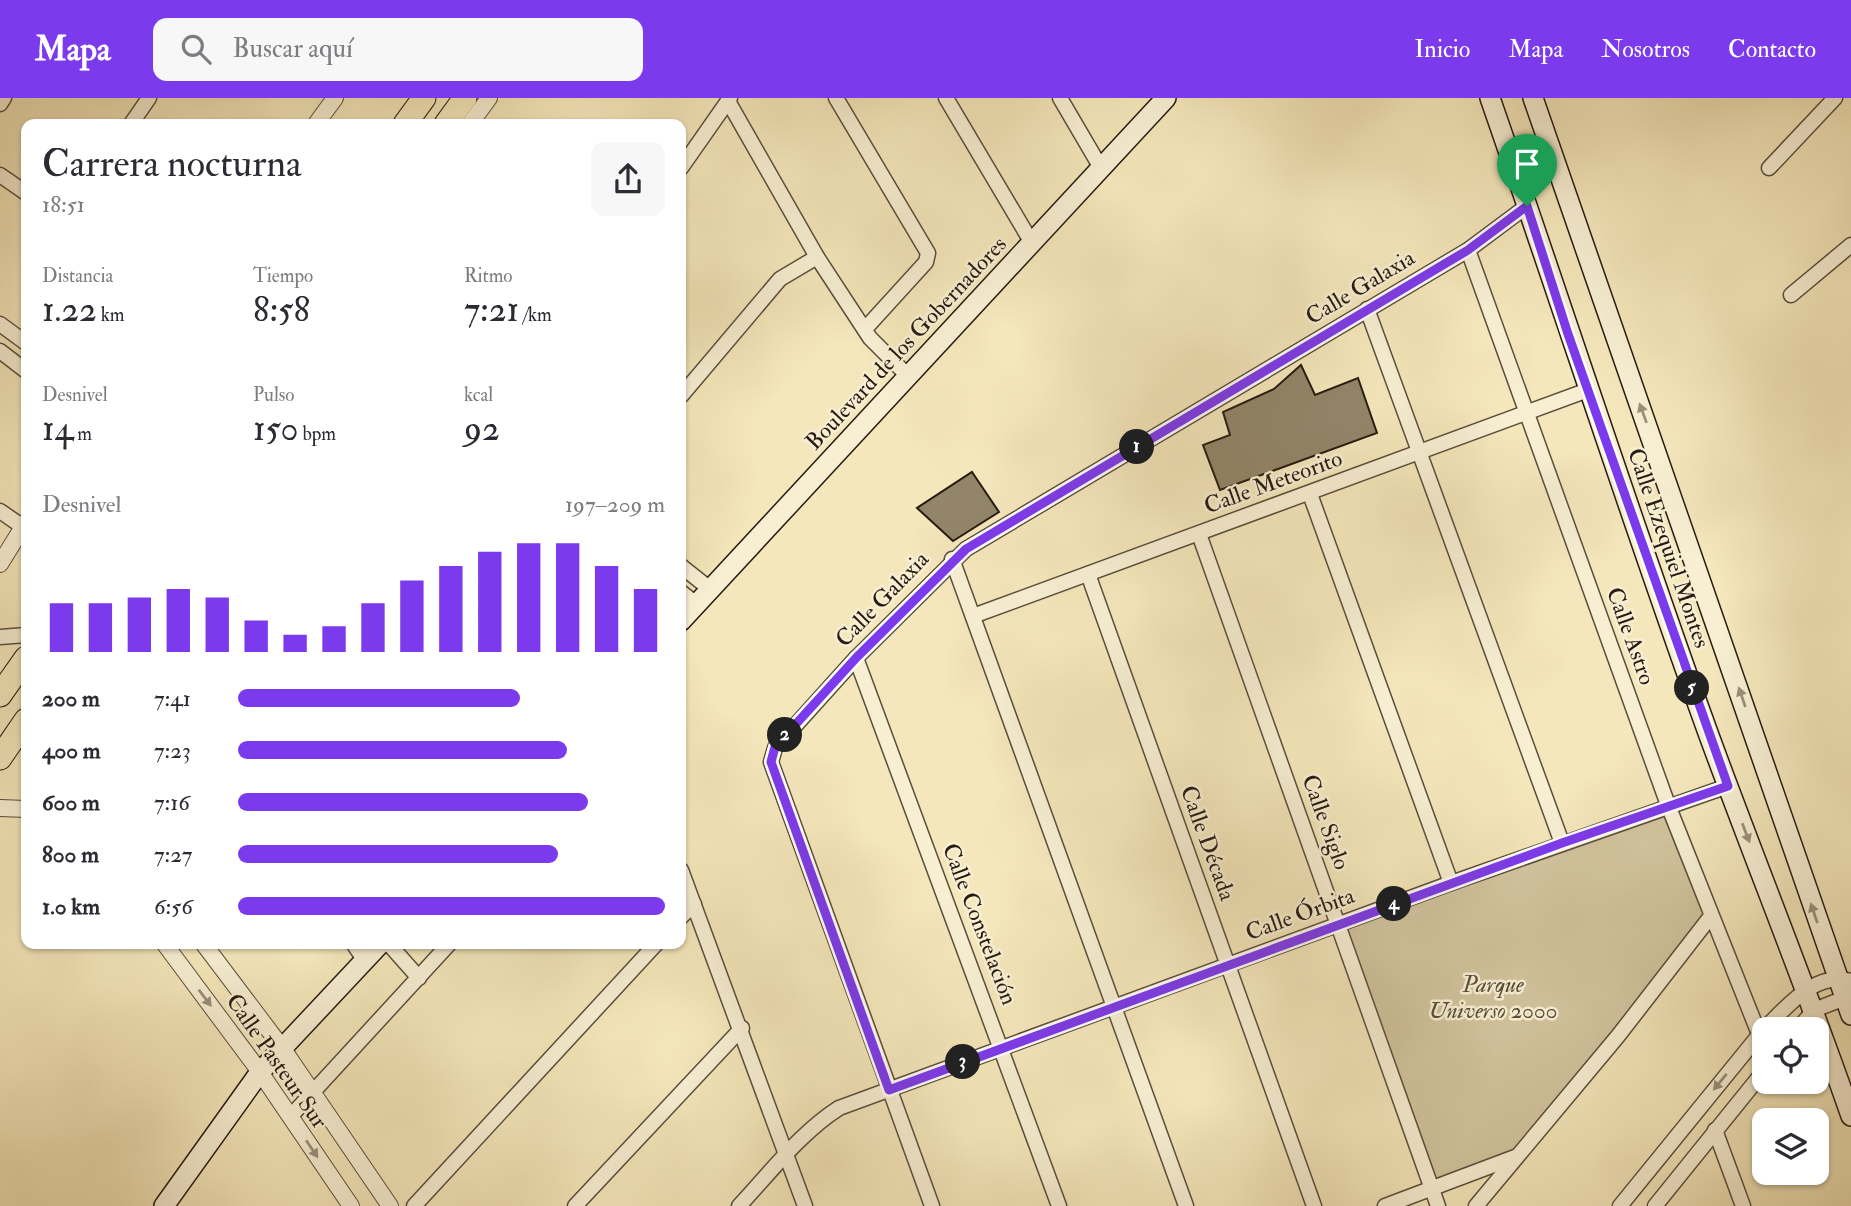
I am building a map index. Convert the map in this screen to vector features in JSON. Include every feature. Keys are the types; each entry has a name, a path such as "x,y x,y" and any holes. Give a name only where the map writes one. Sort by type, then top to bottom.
{"highway":[{"path":"409,119 424,98"},
{"path":"450,119 465,98"},
{"path":"0,695 21,665"},
{"path":"0,758 21,727"}],"main road":[{"name":"Boulevard de los Gobernadores","path":"688,598 710,589 1166,98"},
{"name":"Calle Ezequiel Montes","path":"1490,98 1588,390 1728,786 1817,1017"},
{"name":"Calle Ezequiel Montes","path":"1532,98 1825,943 1848,996"},
{"path":"1794,956 1803,962 1813,962 1821,956 1825,943"},
{"path":"163,1206 260,1072 376,949"},
{"path":"1829,1018 1836,1014 1848,996"},
{"name":"Calle Ezequiel Montes","path":"1829,1052 1851,1116"}],"street":[{"path":"0,104 4,98"},
{"path":"134,119 149,98"},
{"path":"320,119 335,98"},
{"path":"474,119 489,98"},
{"path":"836,98 928,253 926,261 865,329"},
{"path":"946,98 1032,243"},
{"path":"1060,98 1101,169"},
{"path":"1769,168 1835,98"},
{"path":"686,161 729,99 817,257 865,329 908,376"},
{"path":"0,175 21,190"},
{"name":"Calle Galaxia","path":"932,1206 771,762 775,747 952,559 1468,250 1527,206"},
{"path":"1791,295 1851,245"},
{"name":"Calle Astro","path":"1468,250 1668,805 1711,916 1756,1017"},
{"path":"686,390 780,279 817,257"},
{"path":"1367,309 1562,843"},
{"path":"0,324 21,339"},
{"path":"0,351 21,367"},
{"name":"Calle Meteorito","path":"973,616 1588,390"},
{"path":"1310,494 1451,883"},
{"path":"0,511 21,523"},
{"path":"0,564 21,530"},
{"name":"Calle Siglo","path":"1199,534 1438,1206"},
{"path":"952,559 1186,1206"},
{"path":"686,570 710,589"},
{"name":"Calle Década","path":"1088,574 1314,1206"},
{"path":"0,638 21,636"},
{"name":"Calle Constelación","path":"856,658 1003,1048 1059,1206"},
{"name":"Calle Órbita","path":"738,1206 826,1117 889,1090 1114,1005 1668,805 1728,786"},
{"path":"0,808 21,809"},
{"path":"686,883 805,1206"},
{"path":"686,913 694,904"},
{"path":"1476,1206 1711,916"},
{"name":"Calle Pasteur Sur","path":"168,949 260,1072 351,1206"},
{"name":"Calle Pasteur Sur","path":"208,949 283,1049 390,1206"},
{"path":"357,949 365,961"},
{"path":"393,949 419,978"},
{"path":"290,1116 445,949"},
{"path":"414,1206 651,949"},
{"path":"1776,1017 1806,988 1848,996"},
{"path":"1808,1017 1814,1010 1848,996"},
{"path":"575,1206 741,1028"},
{"path":"1620,1206 1752,1043"},
{"path":"1655,1206 1752,1085"},
{"path":"1715,1130 1743,1206"},
{"path":"1385,1206 1520,1155"}],"green space":[{"name":"Parque Universo 2000","path":"1668,805 1711,916 1520,1155 1432,1188 1339,924"}],"building":[{"path":"1301,365 1315,395 1358,378 1377,433 1220,490 1203,445 1230,435 1223,412 1274,389"},
{"path":"972,472 999,512 953,541 917,508"}],"route":[{"path":"1527,206 1568,334 1728,786 1668,805 1114,1005 889,1090 771,762 775,747 952,559 1468,250 1527,206"}]}
